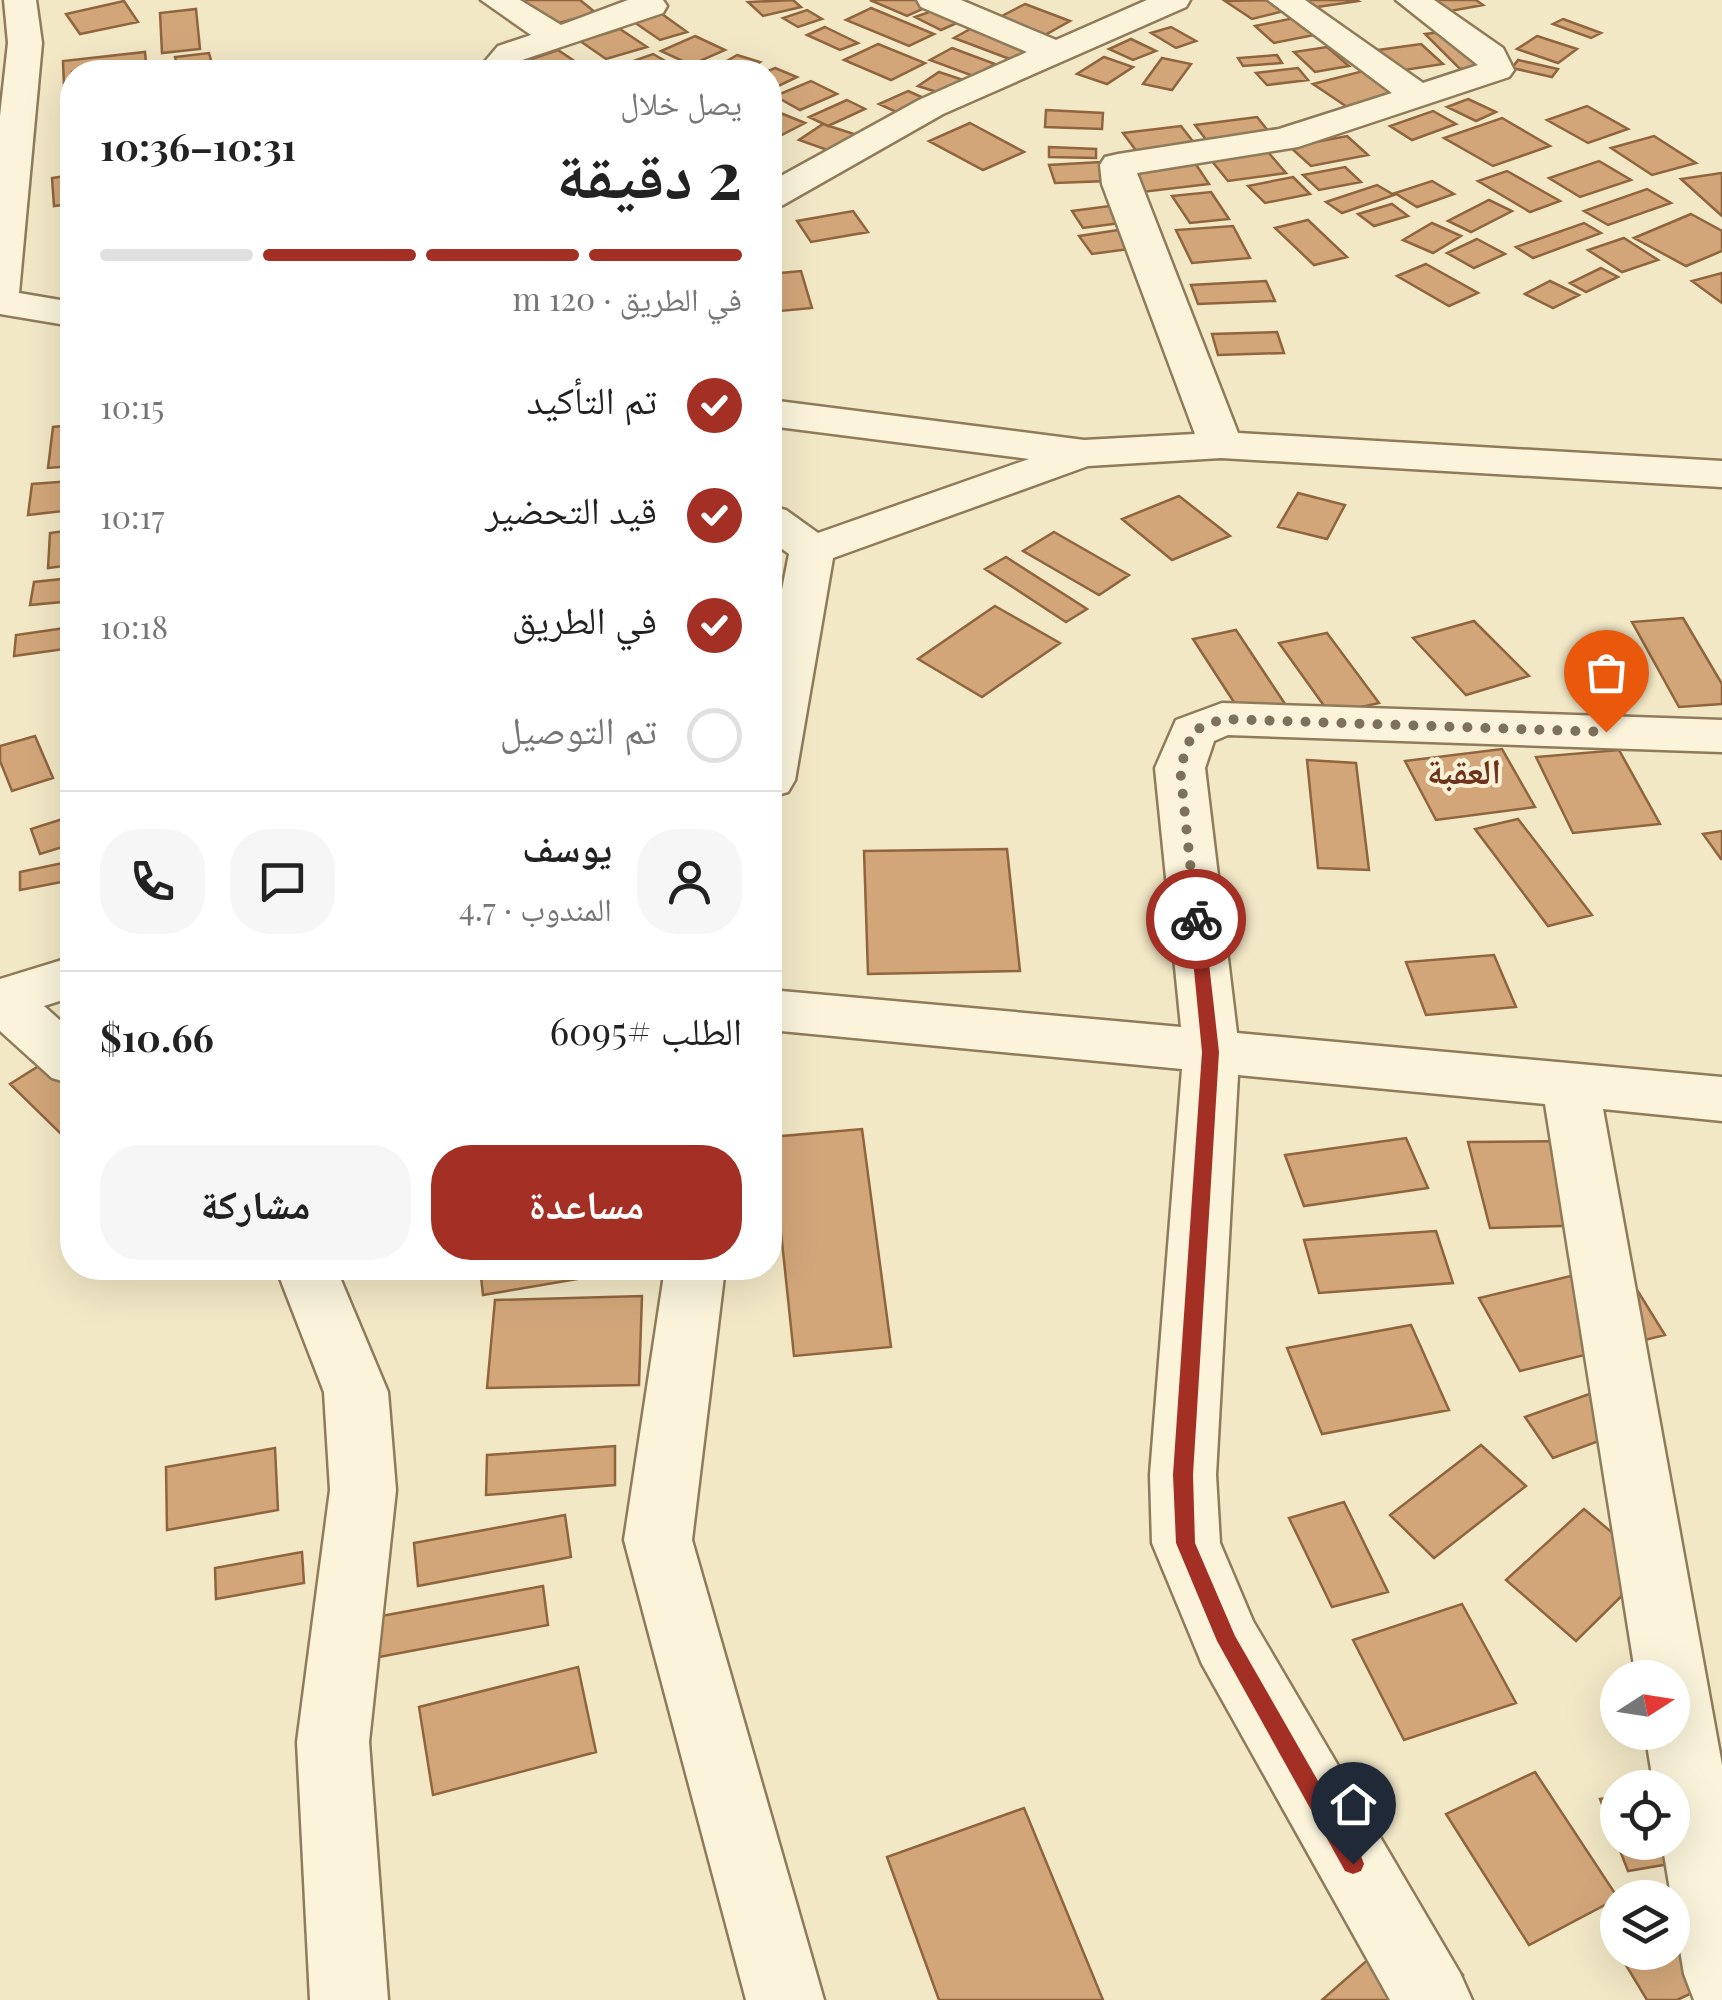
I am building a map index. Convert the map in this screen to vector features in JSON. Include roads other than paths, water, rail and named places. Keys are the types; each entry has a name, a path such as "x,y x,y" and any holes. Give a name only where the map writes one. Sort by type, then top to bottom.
{"street":[{"path":"497,0 556,36"},
{"path":"503,60 510,53 556,36 651,6 644,0"},
{"path":"933,0 1058,52"},
{"path":"1284,0 1420,97"},
{"path":"1221,445 1120,184 1118,165 1286,139 1497,70 1492,55 1412,0"},
{"path":"782,191 930,107 1170,1"},
{"path":"0,292 23,21"},
{"path":"0,302 60,312"},
{"path":"782,415 1084,454 1221,445 1722,474"},
{"path":"812,550 1084,454"},
{"path":"782,528 812,550"},
{"path":"782,714 812,550"},
{"path":"1433,2000 1227,1641 1186,1543 1183,1475 1210,1052 1180,768 1193,731 1222,719 1722,736"},
{"path":"0,999 60,980"},
{"path":"0,999 60,1052"},
{"path":"782,1011 1722,1099"},
{"path":"1570,1085 1668,1660"},
{"path":"311,1280 356,1392 364,1490 332,1742 349,2000"},
{"path":"693,1280 658,1540 785,2000"},
{"path":"1684,1750 1722,1974"}],"district":[{"name":"العقبة","path":"1464,769"}]}
